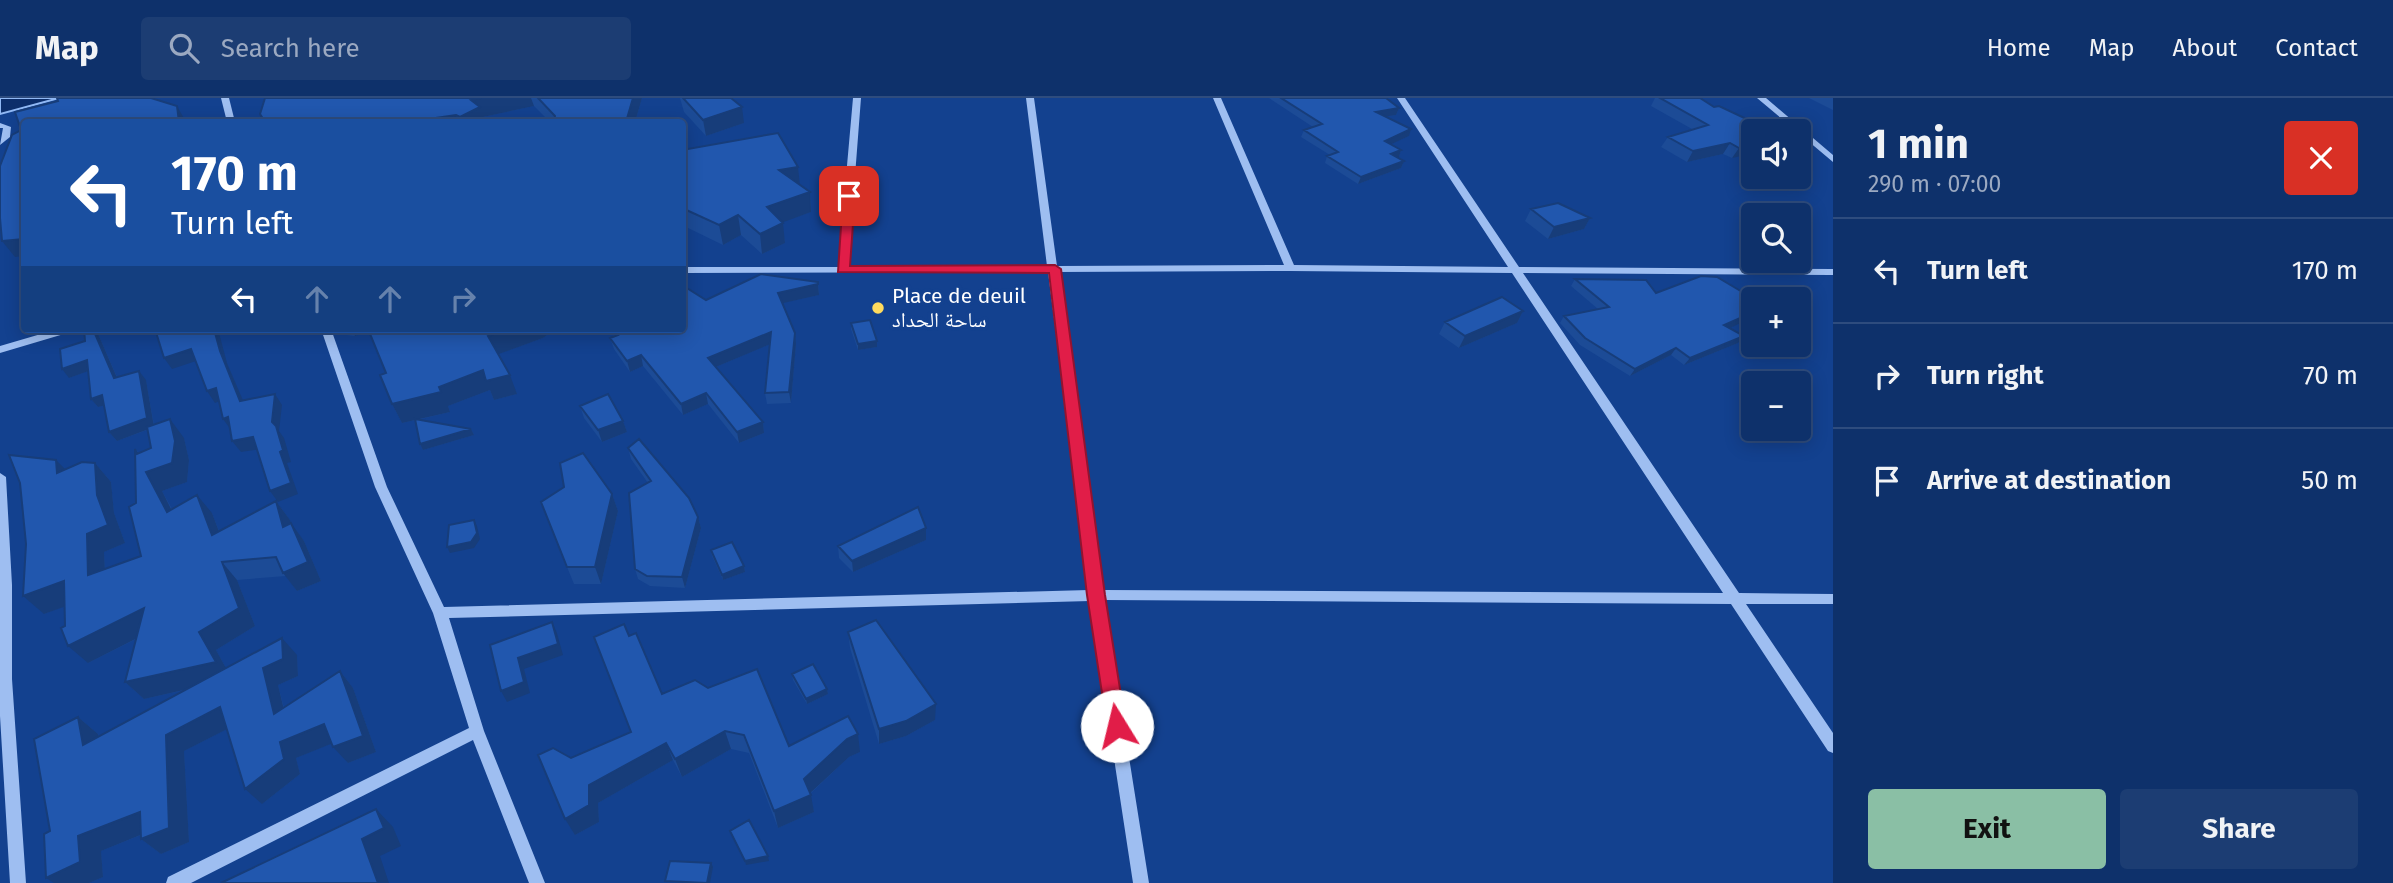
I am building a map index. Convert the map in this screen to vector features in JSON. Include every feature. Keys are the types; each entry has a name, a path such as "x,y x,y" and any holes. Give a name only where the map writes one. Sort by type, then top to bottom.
{"street":[{"path":"225,98 231,119"},
{"path":"843,270 857,98"},
{"path":"1030,98 1055,269 1096,595 1141,883"},
{"path":"1217,98 1290,268"},
{"path":"1401,98 1833,746"},
{"path":"1761,98 1833,159"},
{"path":"0,125 7,127 6,137 0,142"},
{"path":"686,270 1290,268 1833,272"},
{"path":"0,350 57,333"},
{"path":"327,333 381,487 440,613 477,731 537,883"},
{"path":"1,486 3,681 18,883"},
{"path":"440,613 1096,595 1833,599"},
{"path":"174,883 477,731"}],"water":[{"path":"0,98 59,98 0,114"}],"building":[{"path":"57,98 151,98 177,106 179,119 21,119 21,130 15,112 58,101"},
{"path":"265,98 481,98 471,100 480,107 460,117 263,119 260,114"},
{"path":"538,98 633,98 627,119 554,119 555,116"},
{"path":"683,98 731,98 742,107 703,120"},
{"path":"1281,98 1386,98 1399,108 1376,112 1411,129 1385,141 1401,150 1391,154 1404,161 1361,177 1327,156 1338,152 1304,130 1322,124"},
{"path":"1660,98 1700,98 1714,107 1719,106 1747,119 1741,119 1741,147 1730,143 1693,151 1668,137 1708,125"},
{"path":"21,130 21,239 2,241 0,166 12,135"},
{"path":"778,133 798,167 779,170 810,192 767,207 783,223 760,234 738,215 719,225 686,210 686,149"},
{"path":"1558,203 1590,218 1554,227 1531,209"},
{"path":"761,274 818,282 778,293 795,333 789,392 765,393 771,332 708,358 763,422 737,432 706,393 681,404 641,355 627,361 610,338 618,335 616,333 686,333 686,288 706,300"},
{"path":"1701,276 1717,277 1741,291 1741,318 1724,325 1741,334 1741,337 1690,358 1676,348 1635,369 1585,338 1564,316 1609,307 1575,279 1646,280 1656,293"},
{"path":"1502,297 1523,311 1465,336 1445,322"},
{"path":"870,320 877,341 858,344 851,323"},
{"path":"84,333 95,333 114,378 139,371 147,418 109,432 102,395 91,399 87,360 62,369 60,349 85,341"},
{"path":"156,333 215,333 240,401 275,394 272,422 276,426 283,450 280,452 291,483 270,491 253,437 232,441 228,417 223,419 216,388 207,391 191,349 164,358"},
{"path":"370,333 497,333 488,336 510,375 486,381 483,370 439,387 441,392 392,404 380,375 386,373"},
{"path":"608,394 623,421 598,430 580,406"},
{"path":"170,419 175,441 172,463 146,472 167,512 197,495 212,535 276,501 283,527 291,523 308,562 283,573 276,557 222,562 239,608 199,632 216,662 125,682 144,608 68,646 61,628 65,626 64,581 23,596 26,544 20,483 9,455 56,460 57,473 82,462 95,463 97,495 108,525 87,534 88,575 141,556 129,507 136,503 135,449 137,454 151,448 147,427"},
{"path":"415,419 471,429 420,444"},
{"path":"639,439 689,498 698,517 682,577 647,576 635,569 629,493 651,481 628,448"},
{"path":"583,453 612,494 595,567 567,567 541,502 564,487 560,463"},
{"path":"918,507 926,528 852,561 838,546"},
{"path":"474,520 477,533 471,542 447,547 449,525"},
{"path":"732,542 744,566 722,575 711,550"},
{"path":"876,620 936,704 906,721 879,729 848,632"},
{"path":"552,622 558,644 518,658 524,682 501,691 490,645"},
{"path":"624,624 629,636 636,633 662,694 695,680 708,688 757,669 789,746 848,716 858,734 847,739 804,779 811,795 774,811 744,735 725,731 675,759 666,743 589,785 589,805 565,819 538,755 553,748 571,758 631,732 594,637"},
{"path":"282,638 283,659 263,668 274,714 340,671 363,736 333,747 324,724 280,742 284,759 245,789 220,707 166,735 169,828 141,839 140,812 78,836 80,862 46,878 44,834 50,831 34,739 78,717 83,745"},
{"path":"813,664 827,689 806,699 792,674"},
{"path":"376,809 384,828 362,839 378,883 221,883"},
{"path":"749,820 768,856 745,861 730,831"},
{"path":"670,861 711,863 707,883 665,881"}],"place":[{"name":"Place de deuil ساحة الحداد","path":"878,308"}],"route":[{"path":"849,196 843,270 1055,269 1096,595 1117,726"}]}
